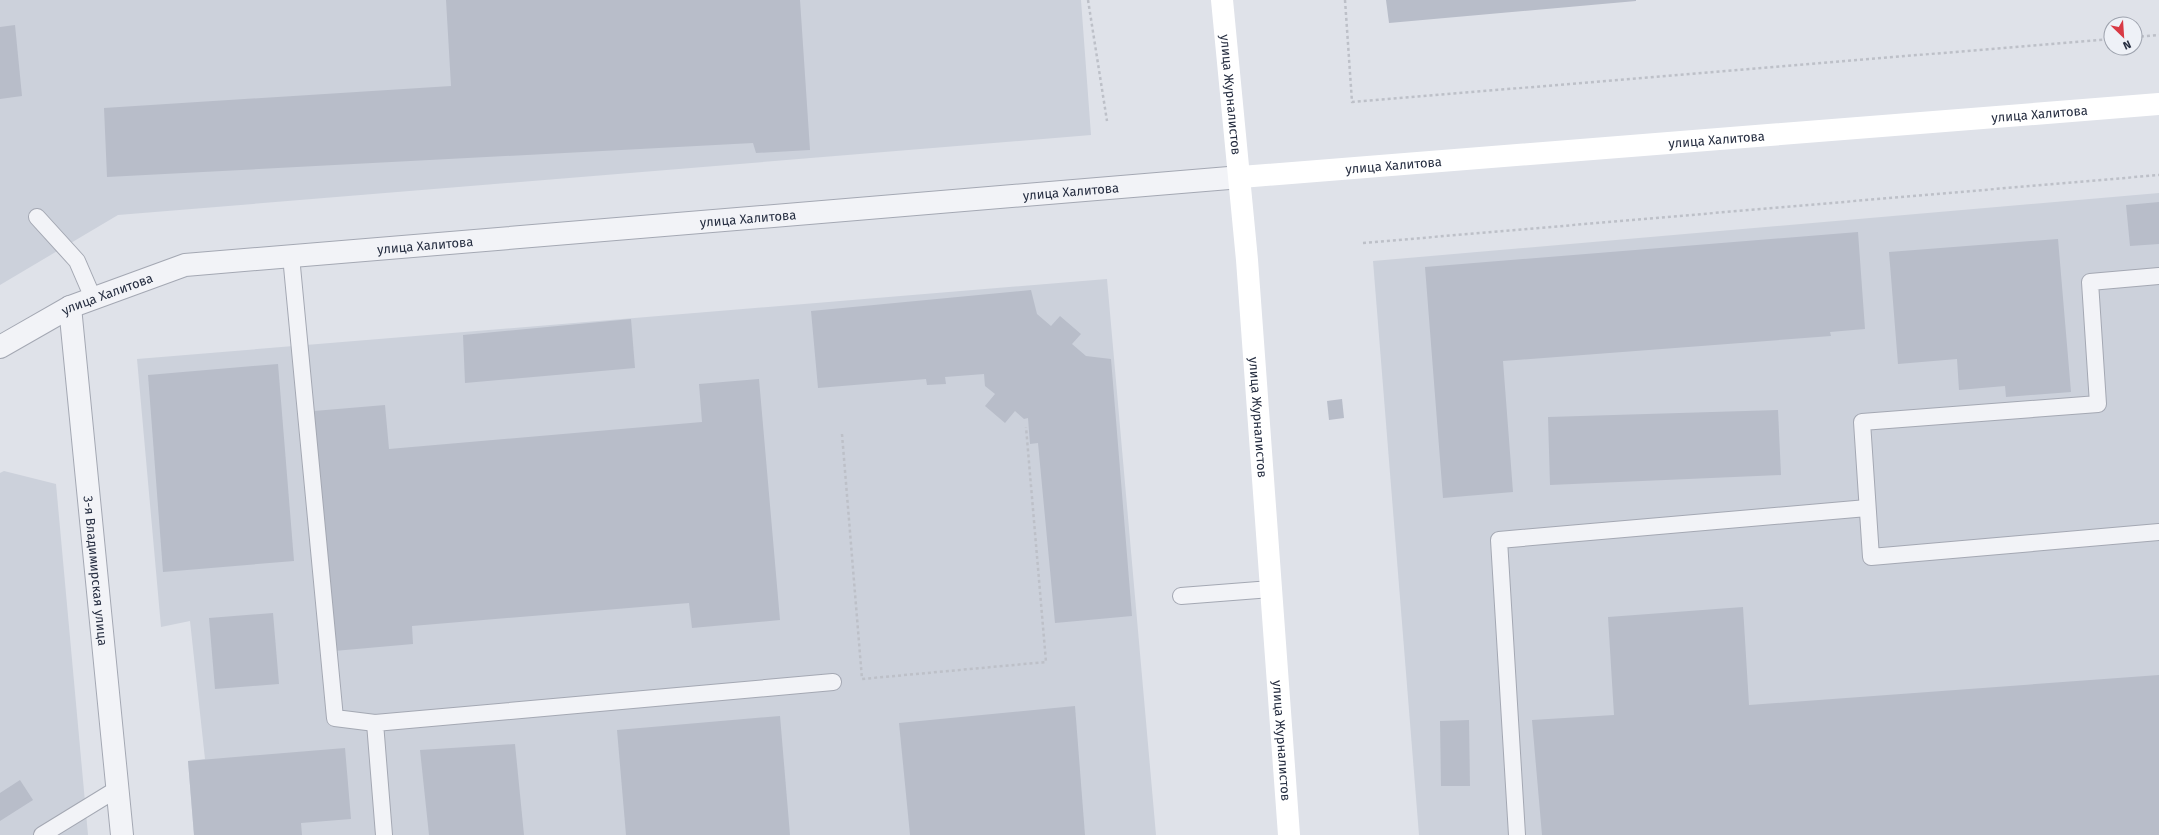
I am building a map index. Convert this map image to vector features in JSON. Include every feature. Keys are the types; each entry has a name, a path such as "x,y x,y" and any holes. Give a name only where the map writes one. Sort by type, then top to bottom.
{"street":[{"name":"улица Журналистов","path":"1222,0 1231,109 1240,177 1289,835"},
{"name":"улица Халитова","path":"0,347 70,306 185,265 1240,177 2159,104"},
{"name":"3-я Владимирская улица","path":"70,306 122,835"}],"lane":[{"path":"37,217 77,261 92,298"},
{"path":"291,256 335,718 375,723 833,682"},
{"path":"2159,276 2090,282 2098,404 1862,422 1871,557 2159,532"},
{"path":"1517,835 1499,540 1867,508"},
{"path":"1181,596 1271,589"},
{"path":"375,723 384,835"},
{"path":"42,835 117,789"}],"path":[{"path":"1088,0 1107,121"},
{"path":"1345,0 1352,102 2103,40"},
{"path":"2143,36 2159,35"},
{"path":"1363,243 2159,176"},
{"path":"842,434 862,679 1046,662 1026,427"}],"shaded area":[{"path":"0,0 1081,0 1091,135 118,215 0,285"},
{"path":"2159,193 2159,835 1419,835 1373,261"},
{"path":"1107,279 1156,835 194,835 188,761 205,759 190,621 161,627 137,359"},
{"path":"4,471 56,484 88,835 0,835 0,473"}],"building":[{"path":"446,0 800,0 810,150 756,153 753,143 107,177 104,108 451,86"},
{"path":"1386,0 1636,0 1636,1 1389,23"},
{"path":"15,25 22,96 0,99 0,27"},
{"path":"2159,202 2159,244 2130,246 2126,205"},
{"path":"1858,232 1865,329 1830,332 1831,336 1503,361 1513,492 1443,498 1425,267"},
{"path":"2058,239 2071,392 2006,397 2005,386 1959,390 1957,359 1898,364 1889,252"},
{"path":"1031,290 1037,314 1051,326 1060,316 1081,334 1072,344 1086,356 1111,359 1132,616 1055,623 1038,443 1030,444 1028,418 1024,419 1015,411 1005,423 985,406 995,394 985,386 984,374 945,377 946,384 927,385 926,379 818,388 811,311"},
{"path":"631,319 635,368 465,383 463,335"},
{"path":"278,364 294,561 163,572 148,375"},
{"path":"759,379 780,620 692,628 689,603 412,626 413,644 334,651 314,411 385,405 389,449 702,422 699,384"},
{"path":"1342,399 1344,418 1329,420 1327,401"},
{"path":"1778,410 1781,475 1550,485 1548,417"},
{"path":"1743,607 1749,705 2159,675 2159,835 1542,835 1532,720 1614,715 1608,617"},
{"path":"273,613 279,684 215,689 209,618"},
{"path":"1075,706 1085,835 910,835 899,723"},
{"path":"780,716 790,835 626,835 617,730"},
{"path":"1469,720 1470,786 1441,786 1440,721"},
{"path":"515,744 524,835 429,835 420,750"},
{"path":"345,748 351,819 301,823 302,835 194,835 188,761"},
{"path":"20,780 33,800 0,821 0,793"}]}
